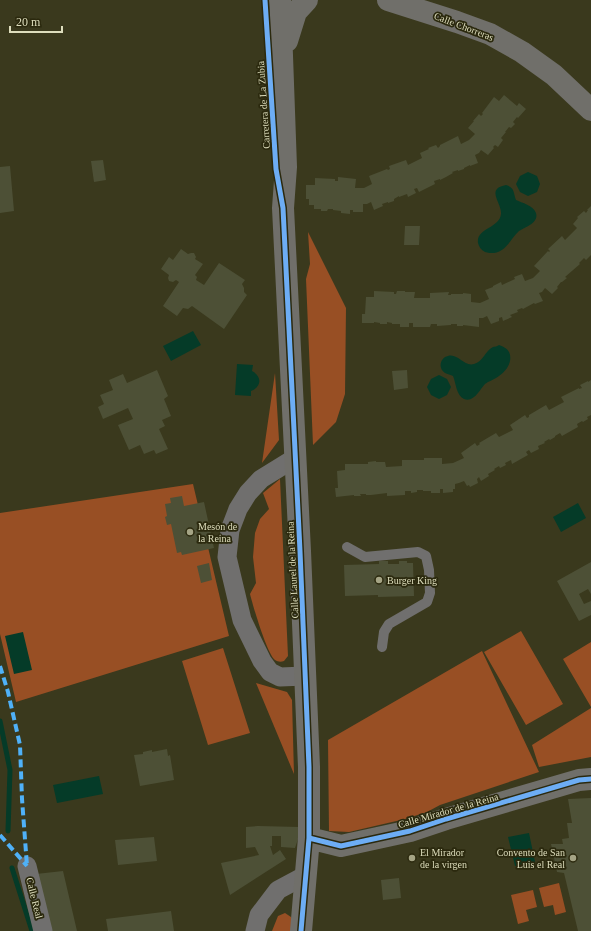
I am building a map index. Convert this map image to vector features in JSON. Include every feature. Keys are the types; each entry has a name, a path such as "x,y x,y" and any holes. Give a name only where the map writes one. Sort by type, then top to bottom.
{"street":[{"name":"Carretera de La Zubia","path":"265,0 276,168 283,208"},
{"name":"Carretera de La Zubia","path":"280,0 286,167 283,208"},
{"path":"282,62 296,12 307,0"},
{"name":"Calle Chorreras","path":"388,0 490,34 522,52 554,75 591,110"},
{"name":"Calle Laurel de la Reina","path":"283,208 309,767 309,838 301,931"},
{"path":"295,458 261,479 248,493 238,509 230,530 227,557 242,620 262,661 270,672 280,677 305,676"},
{"name":"Calle Mirador de la Reina","path":"309,838 341,846 410,831 579,780 591,779"},
{"name":"Calle Real","path":"27,866 43,931"},
{"path":"255,931 259,915 278,890 306,875"}],"lane":[{"path":"347,547 365,557 418,552 426,556 429,570 430,593 427,602 389,624 384,632 382,647"}],"shaded area":[{"path":"528,172 537,176 540,184 537,192 528,196 520,192 516,184 520,176"},
{"path":"506,185 512,189 516,200 530,206 535,210 536,216 534,222 519,231 502,250 494,253 488,253 479,246 478,238 484,231 500,219 501,210 495,193 500,187"},
{"path":"308,232 346,308 345,394 336,422 313,445 306,279 310,264"},
{"path":"193,331 201,345 171,361 163,346"},
{"path":"499,345 509,351 510,362 507,368 499,376 485,384 471,399 468,400 461,397 453,376 445,373 441,368 443,358 455,356 467,364 474,364 480,361 490,349"},
{"path":"237,364 253,365 252,371 259,378 259,384 251,391 251,396 235,395"},
{"path":"275,373 279,440 262,463"},
{"path":"439,375 447,379 451,387 447,395 439,399 431,395 427,387 431,379"},
{"path":"280,479 288,656 281,662 275,660 268,649 250,594 256,583 253,557 255,533 260,519 269,509 263,493"},
{"path":"193,484 229,636 16,702 0,634 0,513"},
{"path":"578,503 586,518 561,532 553,517"},
{"path":"521,631 563,704 526,725 484,652"},
{"path":"23,632 32,670 14,674 5,636"},
{"path":"591,642 591,707 563,659"},
{"path":"223,648 250,733 208,745 182,661"},
{"path":"482,651 539,772 440,805 427,812 405,819 349,832 329,831 328,740"},
{"path":"256,683 287,692 292,700 294,774"},
{"path":"591,708 591,757 539,767 532,745"},
{"path":"99,776 103,794 57,803 53,785"},
{"path":"529,833 535,862 515,866 508,837"},
{"path":"559,883 566,912 555,915 553,905 544,907 539,888"},
{"path":"533,890 537,907 526,910 529,921 518,924 511,895"},
{"path":"285,913 291,917 291,931 272,931 278,916"}],"building":[{"path":"504,95 517,106 519,103 526,109 513,122 515,124 511,128 509,127 505,132 501,138 503,140 498,147 495,145 488,155 481,150 475,155 478,163 452,172 453,173 440,180 434,181 435,184 419,192 417,188 414,189 416,193 408,197 407,194 399,196 394,199 394,201 382,204 383,206 374,210 371,202 363,204 363,212 353,212 353,210 350,210 350,214 341,213 341,211 333,209 321,211 321,209 314,209 314,205 309,205 309,199 306,199 306,185 315,185 315,178 335,179 335,181 338,181 338,177 356,179 355,188 364,188 372,184 369,176 387,169 388,170 390,169 389,166 406,160 408,165 422,158 420,153 429,149 428,148 436,145 438,148 440,145 458,136 461,144 469,140 475,134 468,128 473,121 479,114 481,116 483,114 482,113 494,97 499,101"},
{"path":"103,160 106,180 94,182 91,161"},
{"path":"10,166 14,211 0,213 0,167"},
{"path":"591,206 591,255 586,260 584,258 579,263 580,264 565,277 567,278 561,282 552,294 545,288 539,293 543,301 517,310 518,312 510,315 512,317 503,321 502,317 499,318 499,321 491,324 487,316 479,318 479,327 463,325 457,326 457,324 437,326 437,324 431,324 430,327 413,327 413,323 409,323 409,327 400,327 400,324 392,324 387,322 387,324 374,322 362,323 362,314 365,314 366,297 374,297 374,291 394,292 394,294 396,294 397,291 415,292 414,298 430,298 430,293 449,292 448,295 451,295 463,293 471,294 471,302 480,303 489,299 485,290 501,282 502,285 515,279 514,277 522,274 525,281 533,278 540,271 534,266 548,251 550,251 548,249 562,236 565,240 577,228 573,224 578,218 577,217 584,211 586,213"},
{"path":"405,226 420,226 419,245 404,245"},
{"path":"181,249 188,254 194,253 196,257 195,259 203,264 195,275 197,277 196,280 204,285 219,263 245,280 242,284 244,292 247,295 224,329 192,306 188,309 183,308 177,316 163,306 179,282 176,280 173,282 169,281 169,275 161,269 169,257 173,260"},
{"path":"157,370 168,396 164,399 171,416 162,420 165,426 159,429 168,449 156,454 154,450 144,454 140,445 129,450 118,425 133,419 128,408 103,419 98,407 104,404 100,395 113,390 109,380 123,374 127,383"},
{"path":"407,370 408,388 394,390 392,371"},
{"path":"591,380 591,415 587,417 588,419 577,424 578,427 562,436 560,433 544,442 545,443 538,446 539,449 531,453 529,450 526,452 528,455 512,464 511,460 500,468 499,466 488,474 489,476 481,481 479,477 477,479 478,483 470,487 469,485 467,486 464,481 455,484 455,489 453,489 453,492 443,493 443,489 440,489 440,493 417,490 417,492 411,493 411,491 405,491 405,495 387,496 387,493 336,497 335,488 338,488 337,471 345,470 345,464 368,464 368,462 376,461 385,462 386,467 402,466 402,460 424,460 424,458 442,458 442,464 453,463 464,458 461,453 475,443 477,446 480,444 479,443 496,433 499,437 513,430 510,425 525,415 527,418 529,415 546,405 549,410 564,402 561,397 582,388 580,385"},
{"path":"182,496 184,506 204,502 214,548 182,555 181,552 177,553 171,524 167,525 165,517 167,516 165,504 171,503 170,498"},
{"name":"Burger King","path":"379,561 388,561 388,564 399,564 399,561 413,563 414,596 345,596 344,565 379,564"},
{"path":"591,562 591,594 588,589 579,594 584,604 591,601 591,615 579,621 557,581"},
{"path":"209,563 212,580 201,583 197,566"},
{"path":"167,749 168,756 170,755 174,780 140,786 134,755 143,754 143,752 152,750 152,752"},
{"name":"Convento de San Luis el Real","path":"591,798 591,931 578,931 564,873 557,872 551,844 563,844 562,839 569,838 567,823 572,823 568,799"},
{"path":"246,827 299,827 298,839 295,848 281,847 281,836 272,836 272,846 270,846 273,855 280,850 286,859 230,895 221,863 259,855 255,847 246,848"},
{"path":"154,837 157,861 118,865 115,840"},
{"path":"63,871 77,931 50,931 36,874"},
{"path":"399,878 401,898 383,900 381,880"},
{"path":"171,911 174,931 108,931 106,919"}],"waterway":[{"path":"0,721 10,770 8,831"},
{"path":"12,868 32,931"}],"marked path":[{"path":"0,666 8,692 20,745 27,866"},
{"path":"0,835 27,866"}],"cycle path":[{"path":"265,0 276,169 283,208 309,767 309,838 301,931"},
{"path":"309,838 341,846 410,831 579,780 591,779"}],"place":[{"name":"Mesón de la Reina","path":"190,532"},
{"name":"Burger King","path":"379,580"},
{"name":"El Mirador de la virgen","path":"412,858"},
{"name":"Convento de San Luis el Real","path":"573,858"}]}
